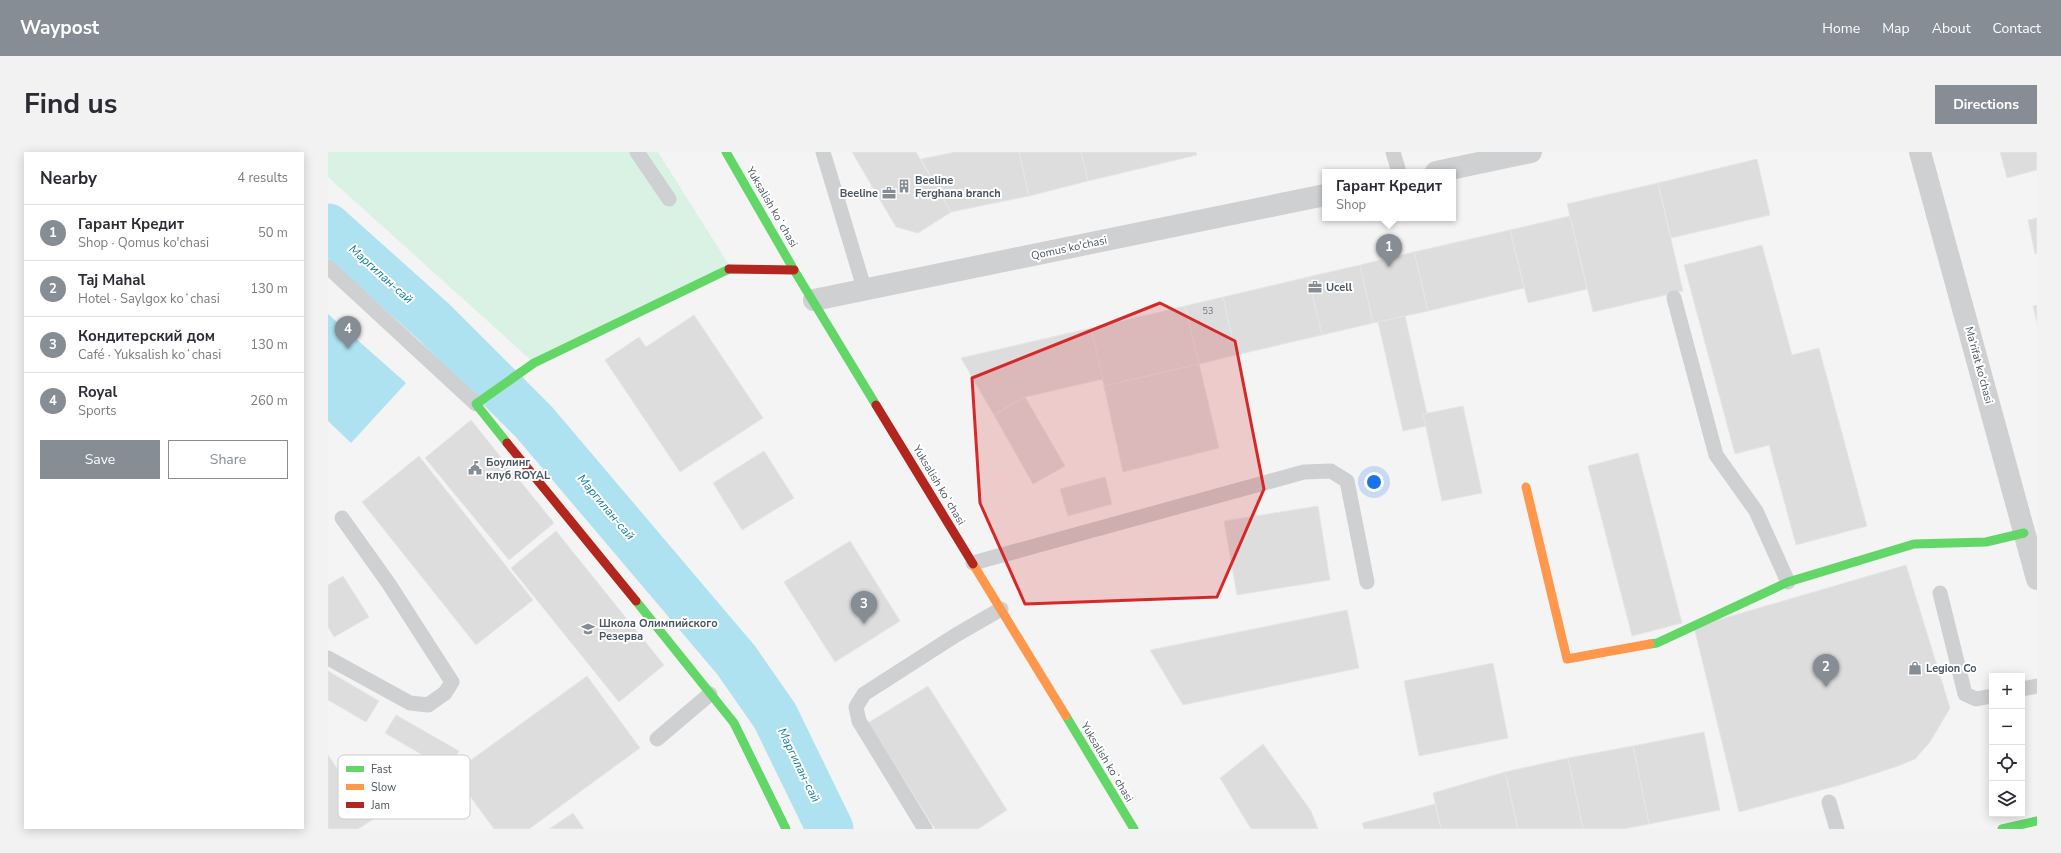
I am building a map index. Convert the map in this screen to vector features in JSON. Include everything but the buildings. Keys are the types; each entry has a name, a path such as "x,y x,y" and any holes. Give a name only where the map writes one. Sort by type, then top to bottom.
{"street":[{"name":"Yuksalish koʻchasi","path":"726,152 794,270 814,300 1134,829"},
{"path":"1450,169 1532,152"},
{"name":"Ma'rifat ko'chasi","path":"1920,152 2037,579"},
{"name":"Qomus ko'chasi","path":"814,300 866,291 1322,196"},
{"path":"786,829 734,723 476,404 534,363 731,268 794,270"},
{"path":"1526,487 1567,659 1657,642 1788,582 1914,544 1986,542 2024,533"},
{"path":"2002,829 2037,821"}],"lane":[{"path":"637,152 669,199"},
{"path":"823,152 866,291"},
{"path":"1393,152 1398,169"},
{"path":"328,267 476,404"},
{"path":"1674,298 1716,455 1756,511 1788,582"},
{"path":"973,563 1304,472 1331,471 1347,480 1367,582"},
{"path":"328,658 410,703 428,705 445,693 452,682 389,584 342,518"},
{"path":"1940,593 1965,694 1976,699 1989,697"},
{"path":"924,829 858,721 856,708 864,694 956,635 1001,609"},
{"path":"2025,688 2037,686"},
{"path":"658,739 710,694"},
{"path":"1829,802 1837,829"}],"highlighted area":[{"path":"1160,303 1235,341 1264,489 1217,597 1025,604 980,503 972,378"}],"green space":[{"path":"328,152 658,152 731,268 534,363 328,177"}],"water":[{"path":"328,314 406,383 351,443 328,421"}],"waterway":[{"name":"Маргилан-сай","path":"328,227 434,322 534,422 736,660 775,716 830,829"}],"traffic: fast":[{"path":"726,152 794,270 876,405"},
{"path":"507,443 476,404 534,363 729,269"},
{"path":"1650,644 1657,643 1788,582 1914,544 1986,542 2024,533"},
{"path":"636,601 734,723 786,829"},
{"path":"1066,716 1134,829"},
{"path":"2002,829 2037,821"}],"traffic: slow":[{"path":"1526,487 1567,659 1650,644"},
{"path":"973,564 1066,716"}],"traffic: jam":[{"path":"729,269 794,270"},
{"path":"876,405 973,564"},
{"path":"507,443 636,601"}],"place":[{"name":"Beeline Ferghana branch","path":"904,186"},
{"name":"Beeline","path":"889,193"},
{"name":"Гарант Кредит","path":"1389,267"},
{"name":"Ucell","path":"1315,287"},
{"name":"Royal","path":"348,349"},
{"name":"Боулинг клуб ROYAL","path":"475,468"},
{"name":"Кондитерский дом","path":"864,624"},
{"name":"Школа Олимпийского Резерва","path":"588,629"},
{"name":"Legion Co","path":"1915,668"},
{"name":"Taj Mahal","path":"1826,687"}]}
